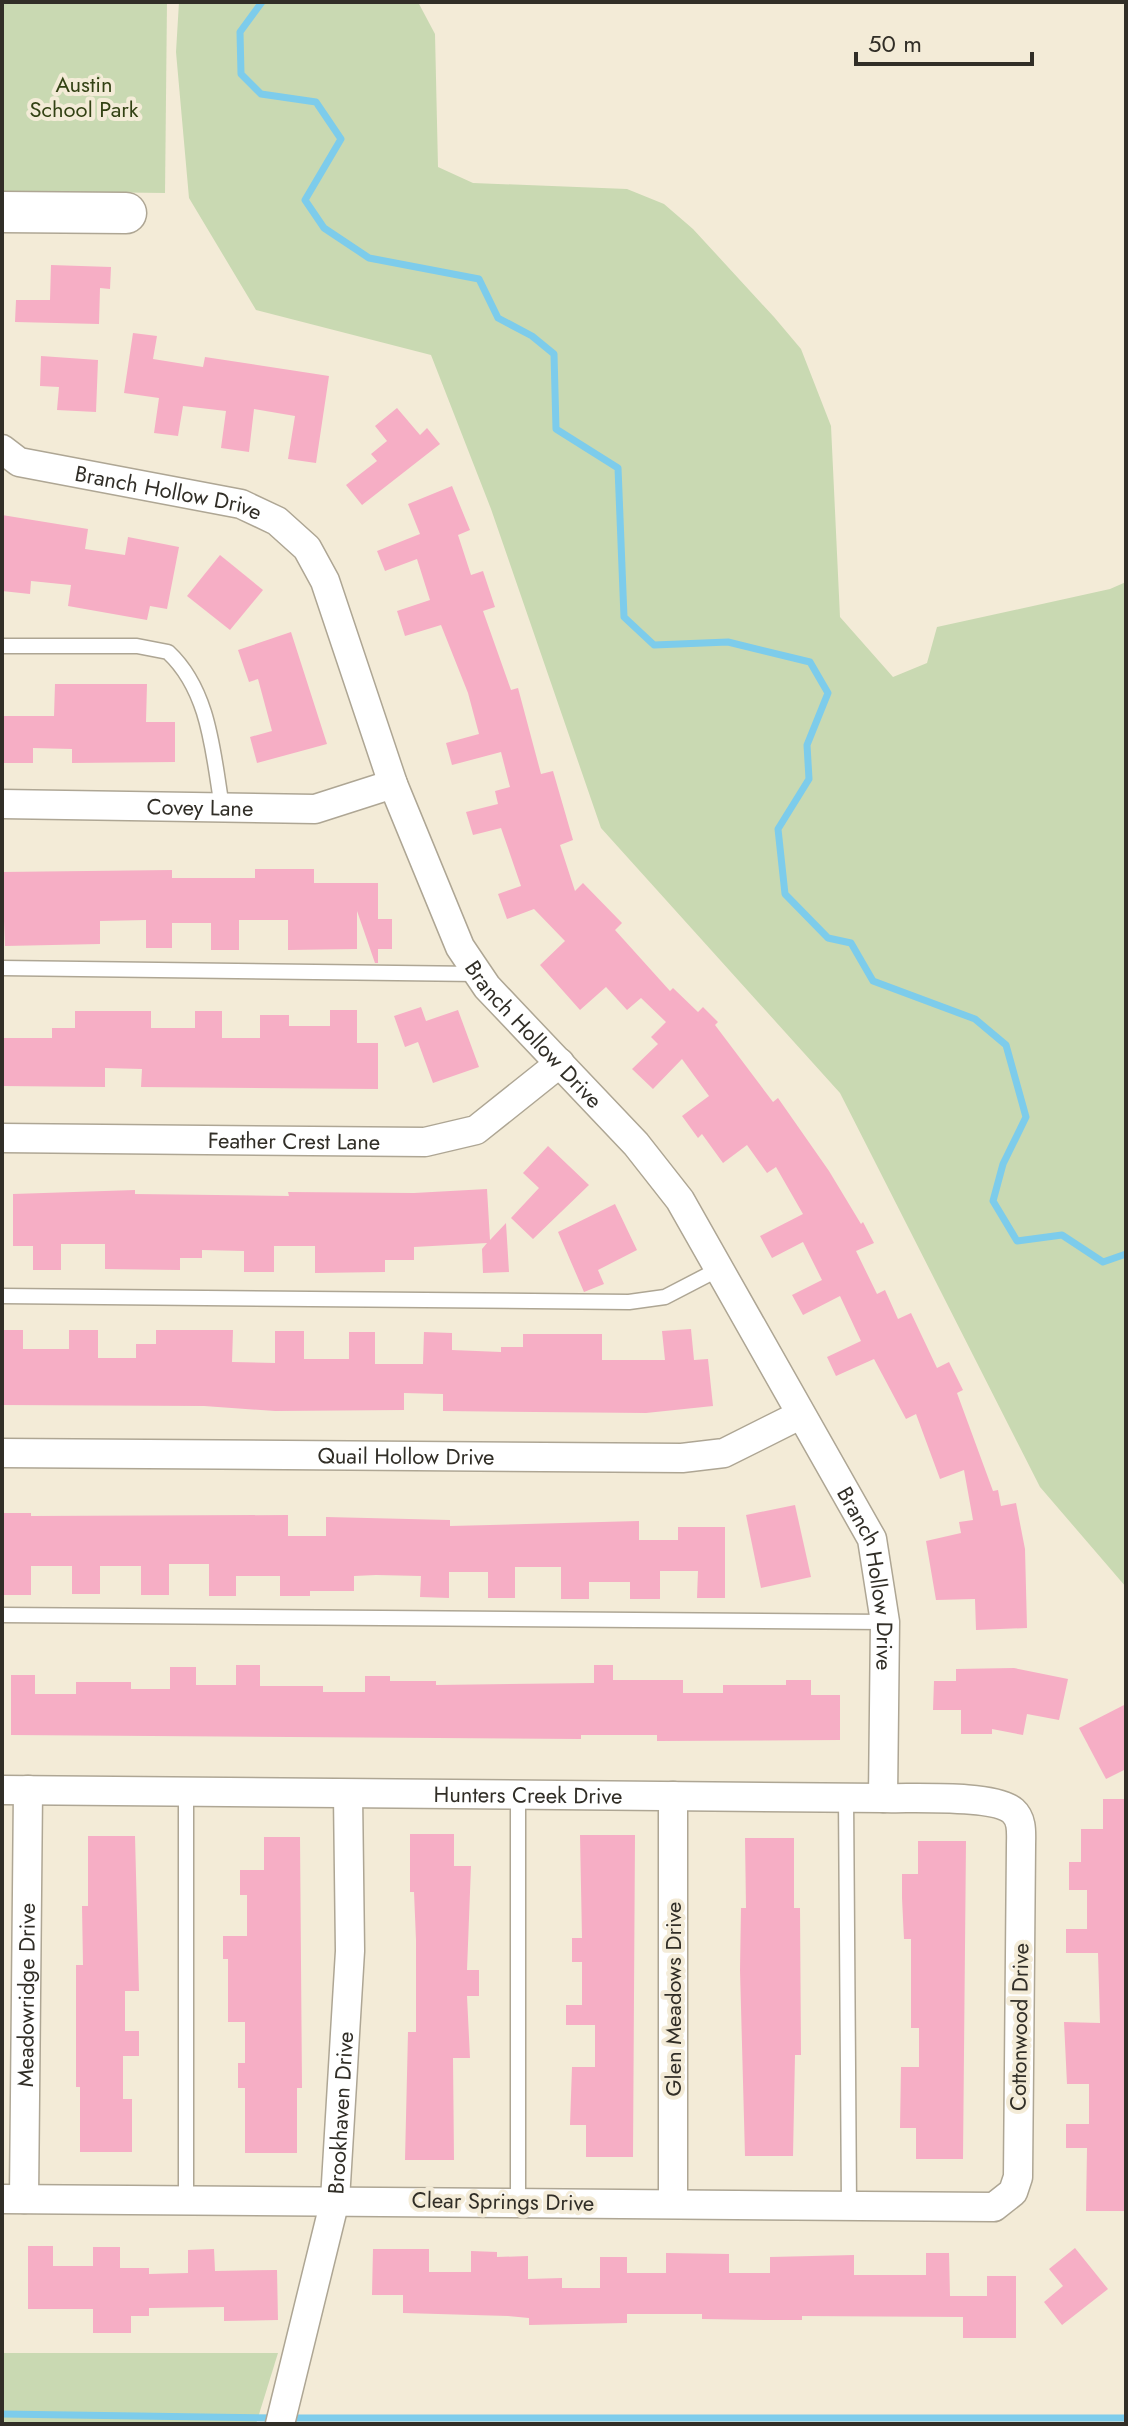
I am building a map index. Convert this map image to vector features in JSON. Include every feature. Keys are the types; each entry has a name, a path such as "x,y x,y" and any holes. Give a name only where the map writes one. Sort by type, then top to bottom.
{"street":[{"path":"2,212 126,213"},
{"name":"Branch Hollow Drive","path":"2,449 19,462 241,504 277,521 307,548 325,581 393,784 460,947 478,974 636,1144 680,1200 872,1539 885,1622 883,1798"},
{"name":"Covey Lane","path":"2,804 315,809 393,784"},
{"name":"Feather Crest Lane","path":"2,1138 425,1142 476,1130 560,1063"},
{"name":"Quail Hollow Drive","path":"2,1453 682,1458 724,1453 800,1415"},
{"name":"Hunters Creek Drive","path":"15,1790 846,1797 989,1802 1012,1809 1020,1820 1021,1846"},
{"name":"Meadowridge Drive","path":"13,2199 15,1790"},
{"name":"Brookhaven Drive","path":"280,2424 335,2200 350,1951 348,1795"},
{"name":"Glen Meadows Drive","path":"673,1796 673,2203"},
{"name":"Cottonwood Drive","path":"1003,2203 1013,2192 1018,2177 1021,1846"},
{"name":"Clear Springs Drive","path":"13,2199 994,2207 1003,2203"}],"lane":[{"path":"2,646 137,646 168,652 195,687 209,731 222,807"},
{"path":"2,968 478,974"},
{"path":"2,1296 629,1302 665,1297 719,1269"},
{"path":"2,1615 885,1622"},
{"path":"186,1792 186,2199"},
{"path":"518,1795 518,2201"},
{"path":"846,1797 849,2205"}],"green space":[{"name":"Austin School Park","path":"2,2 167,2 165,193 2,191"},
{"path":"179,2 418,2 435,34 438,167 473,183 627,189 664,204 693,229 801,349 831,426 840,617 893,677 927,663 937,627 1110,589 1126,582 1126,1587 1040,1487 840,1093 601,828 491,509 431,355 256,310 189,198 176,52"},
{"path":"2,2353 278,2353 256,2424 2,2424"}],"building":[{"path":"51,265 111,267 110,289 100,288 99,324 15,322 16,300 50,300"},
{"path":"133,333 157,336 153,359 203,367 205,357 329,376 316,463 288,459 295,416 254,409 249,452 221,448 226,411 183,406 178,436 154,433 159,398 124,393"},
{"path":"41,356 98,360 96,412 57,410 59,387 40,386"},
{"path":"397,408 420,435 427,428 440,444 362,505 346,485 377,461 371,454 387,441 375,426"},
{"path":"452,486 470,530 458,535 471,575 483,571 495,607 483,611 511,690 518,688 541,774 553,771 573,840 560,845 575,891 583,883 622,923 615,930 670,991 673,988 698,1012 703,1007 718,1022 715,1025 773,1102 778,1098 829,1171 861,1224 863,1222 874,1243 856,1251 877,1294 885,1290 898,1319 911,1313 937,1368 949,1362 963,1390 957,1393 993,1491 998,1490 1001,1506 1016,1503 1025,1549 1027,1628 976,1630 975,1599 936,1600 926,1541 961,1533 959,1522 973,1520 964,1470 940,1479 916,1414 906,1419 874,1359 836,1376 827,1357 861,1341 840,1296 803,1315 792,1295 822,1280 803,1242 772,1258 760,1236 803,1214 776,1167 767,1173 747,1145 723,1163 702,1134 698,1138 682,1116 709,1096 682,1059 653,1089 632,1069 658,1044 651,1037 666,1022 641,998 627,1010 606,987 580,1010 540,965 565,941 534,909 507,919 498,894 521,886 501,828 473,835 466,812 498,804 495,791 510,787 501,752 452,765 446,743 479,734 468,693 441,625 405,636 397,611 430,600 417,559 385,571 377,551 420,534 408,504"},
{"path":"2,515 88,529 85,549 125,555 128,537 179,547 167,609 150,606 147,620 68,606 71,585 31,581 30,594 2,591"},
{"path":"220,555 263,590 230,630 187,596"},
{"path":"291,632 327,744 257,763 250,737 272,731 258,679 249,682 238,650"},
{"path":"55,684 147,684 146,722 175,722 175,762 72,763 72,749 33,748 33,763 2,763 2,716 54,716"},
{"path":"255,869 314,869 314,883 378,883 378,919 392,919 392,949 378,949 378,963 375,963 357,911 357,949 288,950 288,920 239,920 239,950 211,950 211,923 172,923 172,948 146,948 146,920 100,921 100,944 5,946 2,872 172,870 172,878 255,878"},
{"path":"421,1007 426,1021 458,1010 479,1067 433,1083 418,1042 405,1047 394,1016"},
{"path":"330,1010 357,1010 357,1043 378,1043 378,1089 141,1087 142,1069 105,1068 105,1087 2,1086 2,1038 52,1038 52,1028 75,1028 75,1011 151,1011 151,1028 195,1028 195,1011 222,1011 222,1038 260,1038 260,1015 289,1015 289,1026 330,1026"},
{"path":"548,1146 589,1185 533,1239 511,1218 539,1188 523,1173"},
{"path":"487,1189 490,1240 506,1223 509,1272 483,1273 482,1249 487,1243 414,1247 414,1260 385,1260 385,1272 315,1273 315,1246 274,1246 274,1272 244,1272 244,1251 202,1250 202,1258 180,1258 180,1270 105,1269 105,1244 61,1244 61,1270 33,1270 33,1246 13,1246 13,1194 135,1190 135,1194 289,1196 288,1192 414,1193"},
{"path":"615,1204 637,1250 598,1270 604,1284 584,1292 558,1232"},
{"path":"691,1329 694,1360 708,1359 713,1406 646,1413 443,1411 443,1394 404,1393 404,1410 275,1411 204,1406 2,1405 2,1330 23,1330 23,1349 69,1349 69,1330 98,1330 98,1358 136,1358 136,1344 156,1344 156,1330 233,1330 232,1362 275,1363 275,1331 304,1331 304,1359 349,1359 349,1332 375,1332 375,1364 423,1364 424,1332 452,1333 452,1350 501,1352 501,1347 523,1347 523,1334 602,1334 602,1360 665,1360 662,1331"},
{"path":"795,1505 811,1577 761,1588 746,1515"},
{"path":"2,1513 31,1513 31,1516 288,1515 288,1536 326,1536 326,1517 450,1520 450,1526 639,1521 639,1540 678,1540 678,1527 725,1527 725,1598 697,1598 698,1571 660,1571 660,1599 630,1599 630,1582 589,1582 589,1599 561,1599 561,1567 515,1567 515,1598 488,1598 488,1572 449,1572 449,1598 420,1597 421,1576 376,1575 354,1576 354,1591 310,1591 310,1596 280,1596 280,1576 236,1576 236,1596 209,1596 209,1564 169,1564 169,1595 141,1595 141,1566 100,1566 100,1594 72,1594 72,1566 31,1566 31,1595 3,1595"},
{"path":"236,1665 260,1665 260,1686 323,1686 323,1692 365,1692 365,1676 390,1676 390,1681 436,1681 436,1685 594,1683 594,1665 613,1665 613,1680 683,1680 683,1693 723,1693 723,1685 786,1685 786,1680 811,1680 811,1695 840,1695 840,1740 657,1741 657,1735 581,1735 581,1739 11,1735 11,1675 35,1675 35,1694 76,1694 76,1682 131,1682 131,1689 170,1689 170,1667 196,1667 196,1685 236,1685"},
{"path":"1014,1668 1068,1679 1059,1720 1027,1714 1023,1735 992,1729 992,1734 961,1734 961,1710 933,1710 934,1681 956,1681 956,1669"},
{"path":"1126,1704 1126,1769 1106,1779 1079,1728"},
{"path":"1103,1799 1126,1799 1126,2211 1086,2211 1087,2148 1066,2148 1066,2124 1089,2124 1089,2084 1067,2084 1064,2022 1100,2023 1098,1953 1066,1953 1066,1929 1087,1929 1087,1890 1069,1890 1069,1862 1081,1862 1081,1829 1103,1829"},
{"path":"410,1834 454,1834 454,1866 471,1866 467,1970 479,1970 479,1996 467,1996 470,2058 453,2058 454,2160 405,2160 408,2032 416,2032 416,1940 414,1892 410,1892"},
{"path":"580,1835 635,1835 633,2157 586,2157 586,2125 570,2125 572,2067 595,2067 595,2025 566,2025 566,2005 582,2005 582,1962 572,1962 572,1938 582,1938"},
{"path":"88,1836 135,1836 139,1991 125,1991 125,2031 139,2031 139,2056 123,2056 123,2099 132,2099 132,2152 80,2152 80,2087 76,2087 76,1965 83,1965 82,1906 88,1906"},
{"path":"264,1837 300,1837 302,2088 297,2088 297,2153 245,2153 245,2088 238,2088 238,2063 245,2063 245,2022 228,2022 228,1959 223,1959 223,1936 247,1936 247,1895 240,1895 240,1870 264,1870"},
{"path":"745,1838 794,1838 794,1908 800,1908 801,2055 795,2055 793,2156 745,2156 740,1970 741,1908 746,1908"},
{"path":"918,1841 966,1841 963,2159 916,2159 916,2128 900,2128 901,2067 919,2067 919,2028 911,2028 911,1939 904,1939 902,1898 902,1874 918,1874"},
{"path":"28,2246 53,2246 53,2266 93,2266 93,2247 120,2247 120,2268 149,2268 149,2274 188,2273 188,2250 214,2249 215,2271 277,2270 278,2320 224,2321 224,2307 149,2308 149,2316 131,2316 131,2333 93,2333 93,2309 28,2309"},
{"path":"1075,2248 1108,2289 1062,2325 1044,2302 1063,2286 1049,2269"},
{"path":"373,2249 429,2249 429,2272 471,2272 471,2251 497,2252 497,2257 528,2256 528,2279 562,2278 562,2288 600,2288 600,2257 627,2257 627,2273 666,2273 666,2253 729,2254 729,2273 770,2273 770,2257 854,2255 854,2275 926,2275 926,2253 949,2253 950,2296 987,2296 987,2276 1016,2276 1016,2338 963,2338 963,2317 802,2316 802,2320 770,2320 702,2319 702,2314 627,2314 627,2323 529,2325 529,2318 508,2316 403,2313 403,2295 372,2295"}],"waterway":[{"path":"262,2 240,32 241,74 261,94 316,102 341,139 305,200 324,228 369,258 479,279 498,318 532,336 554,354 556,429 618,468 624,617 654,645 728,642 810,662 828,693 807,745 809,779 778,829 785,894 828,938 851,943 873,981 975,1019 1006,1045 1026,1117 1003,1164 993,1201 1017,1241 1062,1235 1103,1262 1126,1254"},
{"path":"2,2414 276,2418"},
{"path":"288,2418 1126,2418"}]}
